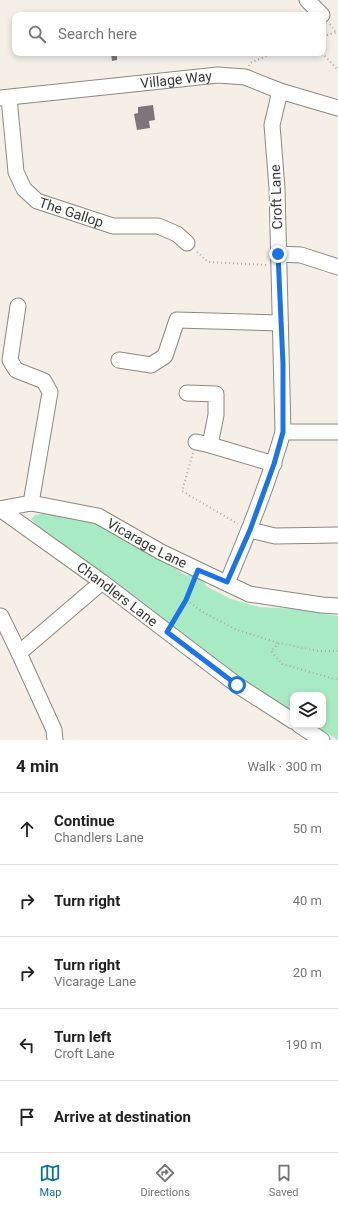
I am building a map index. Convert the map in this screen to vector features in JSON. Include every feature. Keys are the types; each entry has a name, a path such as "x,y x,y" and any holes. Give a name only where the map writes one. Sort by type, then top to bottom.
{"street":[{"path":"307,0 318,12"},
{"name":"Village Way","path":"4,98 218,75 245,77 280,90 338,108"},
{"name":"Croft Lane","path":"227,582 274,464 283,432 276,188 272,125 280,90"},
{"name":"The Gallop","path":"4,98 16,172 24,189 37,201 113,226 158,226 177,234 187,243"},
{"path":"278,260 301,255 338,267"},
{"path":"18,306 10,360 16,370 44,381 50,392 31,503"},
{"path":"119,360 151,366 165,356 177,320 280,323"},
{"path":"187,393 216,394 206,439 274,464"},
{"path":"283,432 338,432"},
{"name":"Vicarage Lane","path":"0,509 31,503 98,516 161,552 227,582 249,594 338,606"},
{"name":"Chandlers Lane","path":"0,509 102,582 237,685 290,719"},
{"path":"249,530 276,536 338,535"},
{"path":"19,653 102,582"},
{"path":"1,616 54,730 55,740"},
{"path":"304,728 322,740"}],"path":[{"path":"245,77 250,63 267,56"},
{"path":"325,56 338,70"},
{"path":"187,243 208,262 278,260"},
{"path":"206,439 182,491 249,530"},
{"path":"167,632 186,600 198,570"},
{"path":"186,600 206,614 237,630 279,643 318,651 338,651"},
{"path":"279,643 271,651 282,664 338,680"}],"green space":[{"path":"35,515 64,515 107,526 187,576 198,569 206,586 231,599 259,607 296,609 338,616 338,740 319,728 326,728 326,692 290,692 290,711 235,678 40,529 31,519"}],"building":[{"path":"111,56 117,56 117,60 112,61"},
{"path":"153,105 155,120 149,121 150,128 137,130 134,114 138,113 138,107"}],"route":[{"path":"237,685 167,632 186,600 198,570 227,582 250,530 274,464 283,432 283,364 278,254"}]}
